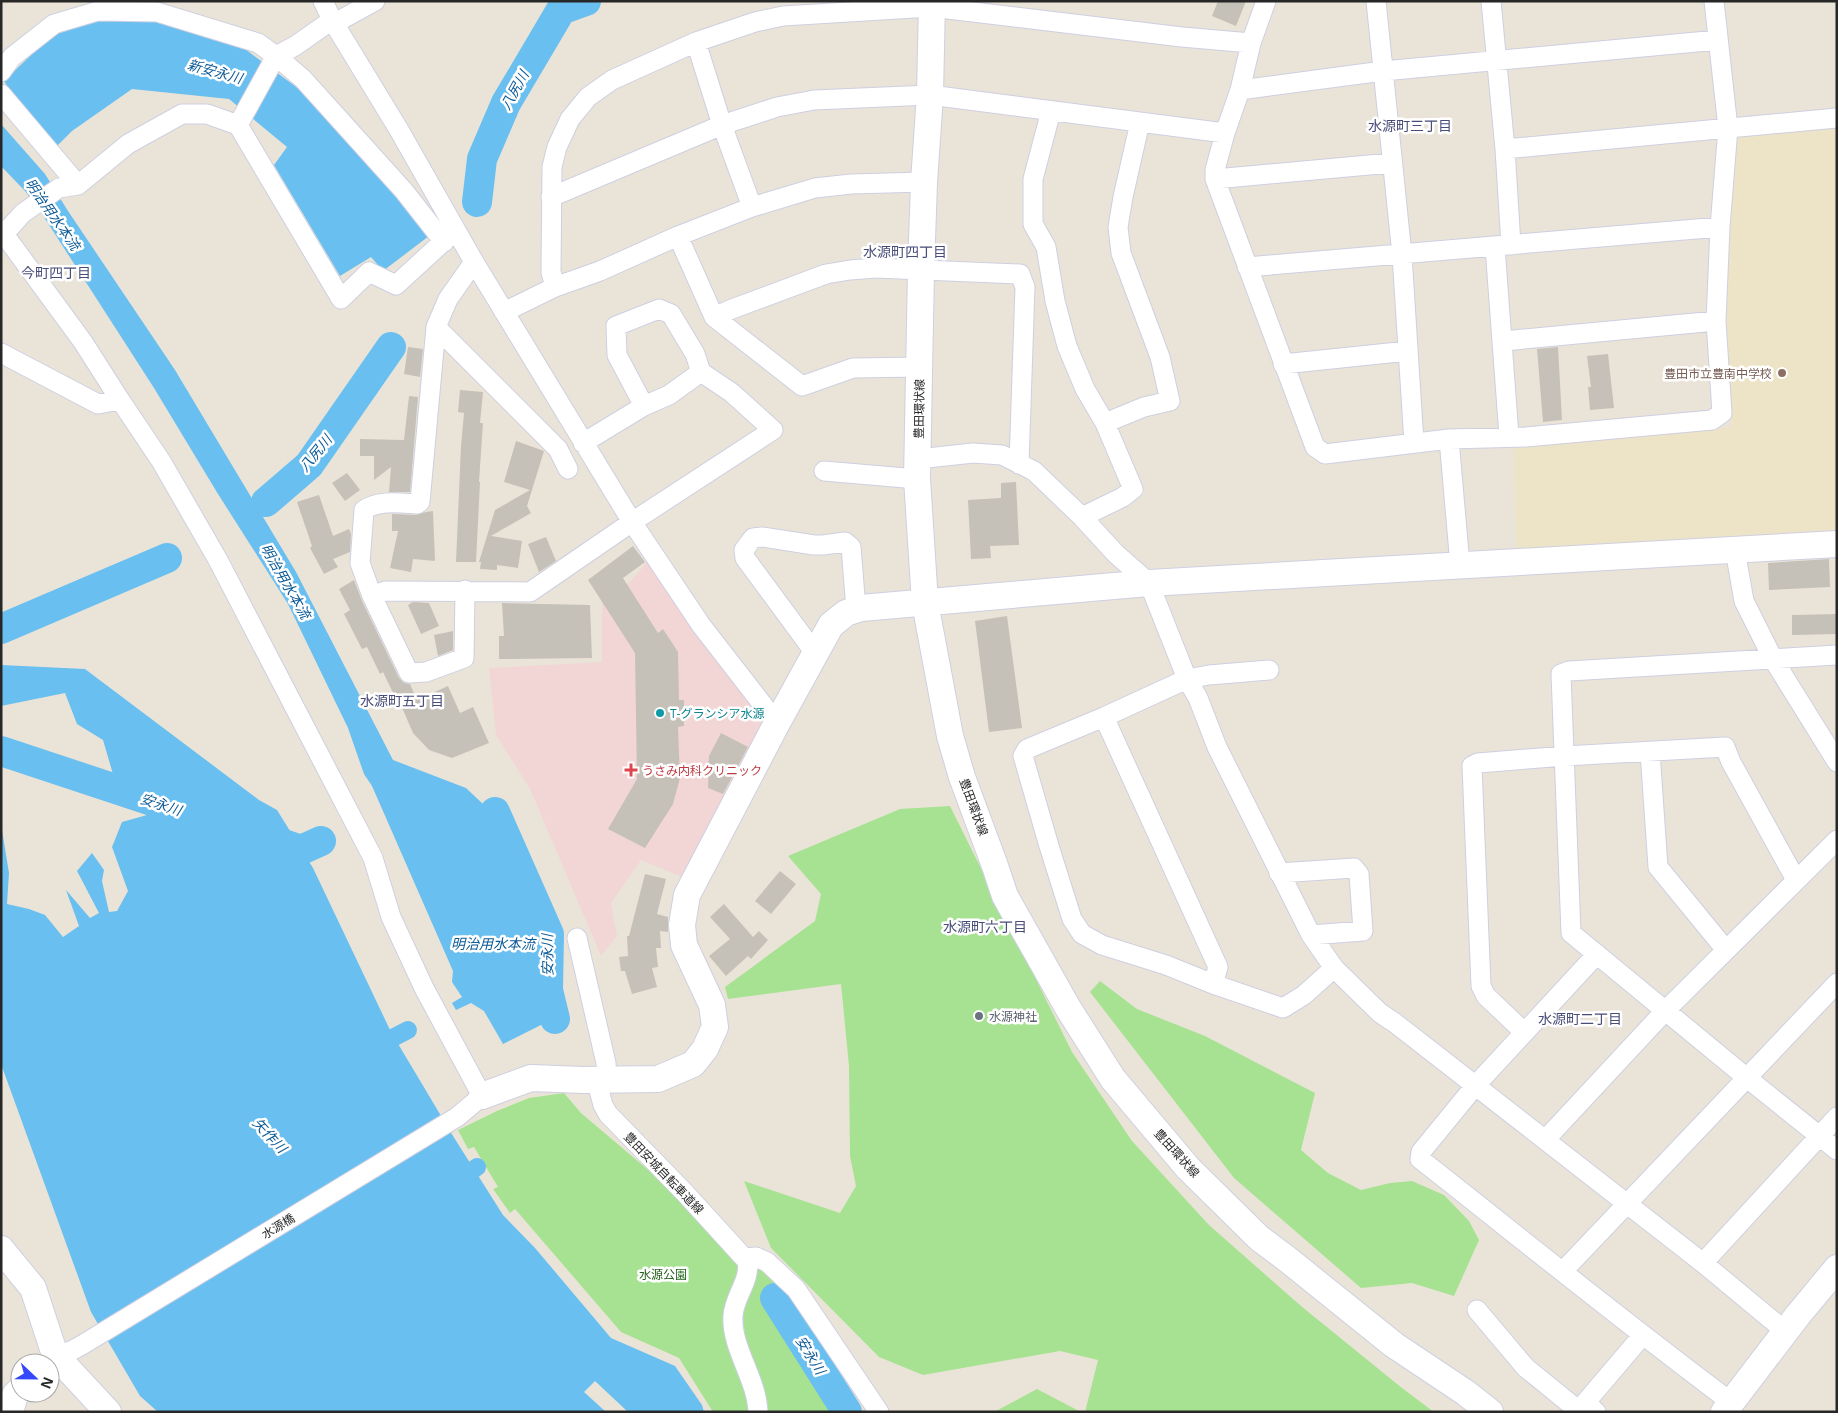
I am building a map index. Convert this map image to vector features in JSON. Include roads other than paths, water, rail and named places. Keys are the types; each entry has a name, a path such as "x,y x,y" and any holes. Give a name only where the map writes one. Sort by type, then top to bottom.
{"street":[{"path":"324,1 334,22 399,130 450,236"},
{"path":"238,125 276,56 334,22 375,1"},
{"path":"1266,1 1251,43 1240,90 1225,133 1215,170 1215,179 1315,447 1325,454 1414,443 1508,436 1526,437 1712,420 1722,413 1716,321 1720,227 1728,128 1714,1"},
{"path":"1376,1 1391,163 1402,255 1414,443"},
{"path":"1491,1 1505,149 1503,341 1508,436"},
{"path":"555,287 551,272 552,167 557,148 570,119 588,97 612,80 696,42 755,22 783,16 932,4 1182,37 1251,43"},
{"name":"豊田環状線","path":"932,4 930,95 924,182 921,270 918,469 925,602 950,736 962,777 1005,896 1068,1008 1113,1079 1188,1168 1259,1238 1394,1345 1466,1393 1490,1412"},
{"path":"1,72 12,57 54,24 98,12 157,12 258,44 276,56 303,79 404,191 474,262 632,522 701,625 777,723"},
{"path":"1240,90 1383,71 1718,40"},
{"path":"696,42 722,125 752,207"},
{"path":"1,94 78,185"},
{"path":"551,197 722,125 778,107 814,100 930,95 1225,133"},
{"path":"1050,111 1033,179 1033,224 1046,247 1055,301 1067,346 1084,389 1105,423 1133,489 1123,498 1082,518"},
{"path":"450,236 396,284 369,272 341,299 238,125 207,114 182,114 128,144 78,185 59,188 23,213 3,232 83,342 161,461 218,560 373,858 391,917 424,988 482,1096 531,1078 658,1079 693,1064 705,1049 715,1027 712,1005 684,945 682,925 687,896 831,624 846,613 856,609 925,602 1149,583 1837,544"},
{"path":"1505,149 1837,118"},
{"path":"1105,423 1144,407 1170,401 1160,357 1120,253 1118,227 1140,122"},
{"path":"1215,179 1391,163"},
{"path":"504,312 555,287 600,271 678,236 752,207 815,188 850,184 924,182"},
{"path":"1247,268 1720,227"},
{"path":"678,236 714,318 802,386 853,368 920,366"},
{"path":"465,590 464,658 426,672 410,673 372,596 360,563 364,510 372,505 385,503 417,504 420,502 436,327 448,299 474,262"},
{"path":"714,318 732,309 826,274 850,270 876,268 1020,274 1025,287 1018,464"},
{"path":"372,596 385,590 530,592 632,522 773,430 732,393 701,372 695,354 671,314 659,309 616,326 617,355 644,406"},
{"path":"1503,341 1716,321"},
{"path":"436,327 558,449 568,469"},
{"path":"1283,364 1408,351"},
{"path":"1,352 98,404 120,400"},
{"path":"583,443 644,406 669,395 701,372"},
{"path":"1449,440 1460,565"},
{"path":"824,471 918,469 973,453 1002,455 1034,471 1116,554 1149,583 1187,679 1198,698 1217,747 1311,935 1334,968 1380,1013 1703,1263 1785,1332"},
{"path":"815,653 745,558 744,550 752,538 762,537 814,545 844,542 851,547 856,609"},
{"path":"1735,550 1744,601 1773,660 1837,762"},
{"path":"1837,655 1569,671 1561,674 1571,933 1746,1078 1837,1150"},
{"path":"1269,670 1187,679 1104,717 1027,749 1023,756 1072,919 1082,934 1102,945 1166,965 1213,984 1284,1008 1304,995 1334,968"},
{"path":"1104,717 1218,967 1213,984"},
{"path":"1524,1032 1486,996 1481,986 1472,766 1478,763 1565,756 1725,747 1731,762 1796,880"},
{"path":"1650,752 1658,867 1726,950"},
{"path":"1546,1140 1665,1010 1837,840"},
{"path":"1279,873 1354,868 1359,874 1363,931 1311,935"},
{"name":"豊田安城自転車道線","path":"577,938 606,1063 601,1080 603,1105 608,1114 746,1258"},
{"path":"1597,954 1475,1086 1421,1152 1420,1159 1563,1271 1727,1407 1837,1268"},
{"path":"1563,1271 1837,983"},
{"name":"水源橋","path":"60,1355 98,1335 457,1117 482,1096"},
{"path":"1703,1263 1837,1117"},
{"path":"1,1249 33,1288 49,1353"},
{"path":"758,1412 757,1399 733,1328 734,1308 748,1272 746,1258 756,1257 767,1262 796,1289 879,1412"},
{"path":"1477,1310 1526,1368 1579,1411 1594,1410"},
{"path":"1594,1410 1585,1403 1642,1336"},
{"path":"60,1367 108,1412"}],"water":[{"name":"新安永川","path":"101,19 169,19 245,49 299,89 340,130 429,236 383,271 371,257 340,276 274,165 287,147 229,99 132,89 72,131 55,148 22,108 4,81 51,36"},
{"name":"明治用水本流","path":"1,124 45,174 175,370 296,572 393,760 466,788 483,804 539,928 544,946 540,981 541,999 549,1021 503,1044 484,1011 471,1003 456,1010 452,1003 462,997 452,982 453,971 372,786 364,774 348,728 288,604 154,388 44,217 25,191 1,166"},
{"name":"矢作川","path":"1,665 85,669 259,800 277,810 313,868 391,1032 503,1215 535,1248 611,1338 675,1366 702,1405 704,1412 628,1412 595,1381 584,1392 606,1412 158,1412 140,1396 91,1312 1,1064 1,824 9,873 7,904 45,915 63,937 79,926 66,890 90,918 99,913 77,871 92,853 104,870 102,881 109,912 117,911 128,891 112,847 122,822 147,815 115,781 103,740 77,724 65,693 1,706"}],"waterway":[{"name":"八尻川","path":"477,202 482,159 506,103 561,10 586,1"},
{"name":"八尻川","path":"266,502 309,465 391,347"},
{"name":"八尻川","path":"1,629 167,558"},
{"name":"安永川","path":"1,751 164,805"},
{"name":"安永川","path":"495,812 549,934 548,990 555,1019"},
{"name":"安永川","path":"263,837 301,850 321,841"},
{"path":"373,1048 408,1030"},
{"path":"455,1184 477,1167"},
{"name":"安永川","path":"775,1298 847,1412"}],"place":[{"name":"豊田市立豊南中学校","path":"1782,373"},
{"name":"T-グランシア水源","path":"660,713"},
{"name":"うさみ内科クリニック","path":"631,770"},
{"name":"水源神社","path":"979,1016"}],"district":[{"name":"水源町三丁目","path":"1410,125"},
{"name":"水源町四丁目","path":"905,251"},
{"name":"今町四丁目","path":"56,272"},
{"name":"水源町五丁目","path":"402,700"},
{"name":"水源町六丁目","path":"985,926"},
{"name":"水源町二丁目","path":"1580,1018"}],"park label":[{"name":"水源公園","path":"663,1274"}]}
